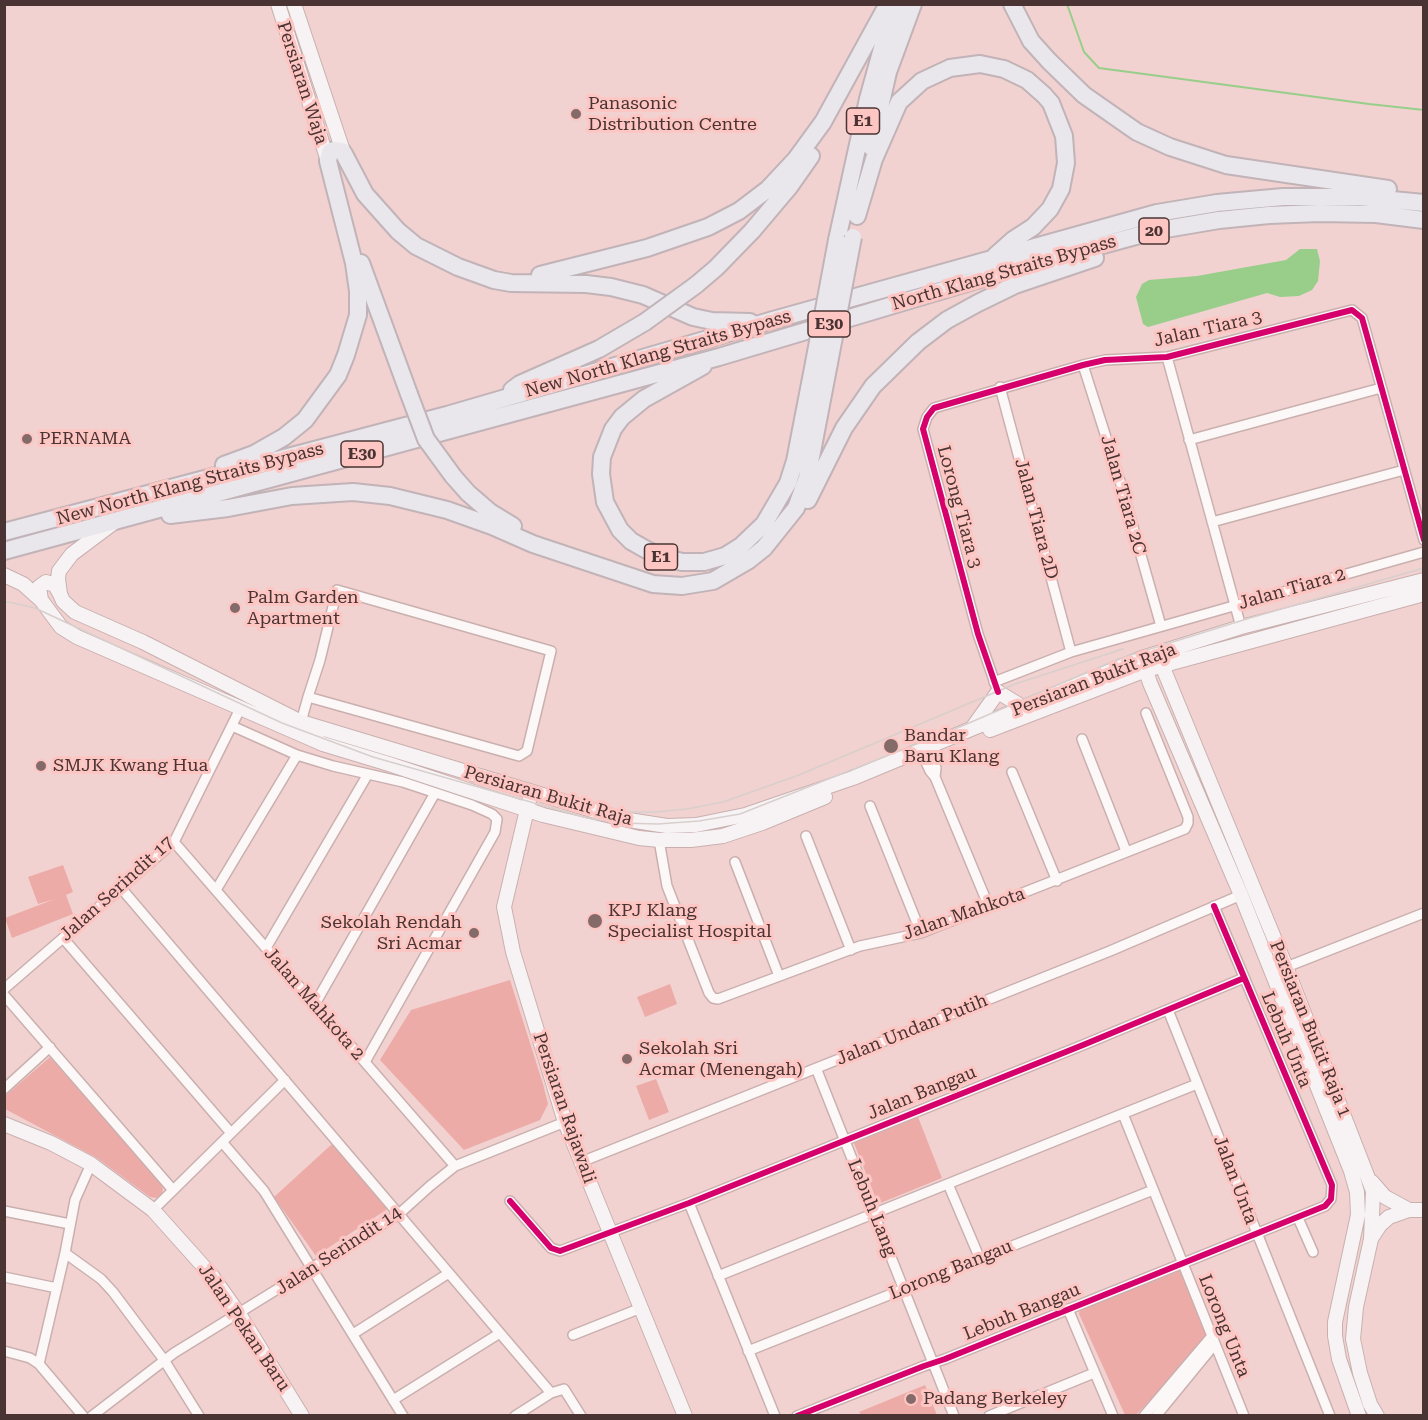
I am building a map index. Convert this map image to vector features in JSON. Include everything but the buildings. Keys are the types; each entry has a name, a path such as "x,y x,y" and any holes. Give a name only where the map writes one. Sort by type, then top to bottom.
{"highway":[{"name":"E30","path":"845,239 857,216 880,103 894,53 913,4"},
{"path":"1012,4 1031,40 1049,61 1084,95 1137,132 1170,147 1226,165 1424,194"},
{"path":"494,280 531,277 562,271 647,248 708,227 739,211 768,189 796,159 823,122 890,7"},
{"path":"499,400 520,384 599,349 645,322 696,285 728,256 790,186 815,150 842,105 890,7"},
{"name":"E1","path":"845,239 868,99 883,45 890,7"},
{"path":"857,216 874,159 899,102 922,81 950,68 980,64 1004,69 1027,80 1051,103 1064,136 1066,163 1061,189 1050,209 1033,227 992,258"},
{"path":"154,494 179,482 254,454 284,437 305,420 338,375 358,315 358,291 356,272 328,161 330,152 334,150 342,151 365,194 398,231 436,257 494,280 511,283 585,284 611,287 644,295 693,317 712,321 773,320"},
{"name":"New North Klang Straits Bypass","path":"4,532 154,494 499,400 773,320 1157,213 1217,203 1283,197 1361,197 1424,203"},
{"name":"North Klang Straits Bypass","path":"4,551 719,357 1007,271 1154,231 1219,220 1269,215 1376,214 1424,220"},
{"path":"713,581 746,569 769,554 783,540 796,524 844,428 873,386 918,342 948,320 1015,285 1219,220"},
{"path":"346,230 363,266 426,438 453,476 490,512 560,554"},
{"name":"North Klang Straits Bypass","path":"116,521 228,508 292,496 353,492 390,496 447,510 560,554 653,584 682,586 713,581 749,560 764,548 796,508 807,478 821,363 845,239"},
{"name":"E1","path":"719,357 644,399 622,417 613,429 604,450 602,465 604,502 620,530 631,541 659,556 682,562 704,562 725,556 741,546 764,524 779,502 788,483 821,363"}],"main road":[{"name":"Persiaran Waja","path":"278,4 328,161"},
{"name":"Persiaran Waja","path":"294,4 344,154"},
{"path":"60,594 58,579 64,564 72,554 116,521"},
{"name":"Persiaran Bukit Raja","path":"4,575 23,584 41,600 54,620 68,632 323,744 586,826 660,840 691,840 723,836 1144,664"},
{"name":"Persiaran Bukit Raja","path":"1160,659 1241,627 1424,580"},
{"path":"41,600 39,587 46,582 55,585 60,594"},
{"name":"Persiaran Bukit Raja","path":"60,594 63,601 75,612 143,642 301,722 622,819 667,826 696,825 745,815 809,794 1021,706 1160,659 1424,594"},
{"name":"Persiaran Bukit Raja 1","path":"1160,659 1286,967 1369,1178 1374,1201 1371,1239 1356,1307 1353,1339 1359,1374 1377,1416"},
{"name":"Persiaran Bukit Raja 1","path":"1144,664 1241,895 1351,1171 1357,1192 1358,1215 1335,1322 1335,1336 1339,1359 1359,1416"},
{"path":"971,728 996,687 1021,706"},
{"name":"Persiaran Rajawali","path":"532,790 504,907 513,951 565,1122 685,1416"},
{"name":"Jalan Pekan Baru","path":"4,1124 51,1143 91,1164 153,1210 212,1276 239,1314 302,1416"},
{"path":"1369,1178 1385,1197 1409,1210"},
{"path":"1371,1239 1380,1225 1389,1217 1409,1210 1424,1210"}],"street":[{"name":"Jalan Tiara 3","path":"1000,387 1105,360 1167,357 1352,310 1362,318 1381,388"},
{"path":"1167,357 1241,627"},
{"name":"Jalan Tiara 2C","path":"1083,365 1120,481 1161,626"},
{"name":"Jalan Tiara 2D","path":"1000,387 1071,651"},
{"name":"Lorong Tiara 3","path":"996,687 978,634 923,429 927,417 934,408 1000,387"},
{"path":"1189,440 1381,388 1424,540"},
{"path":"1212,522 1404,470"},
{"name":"Jalan Tiara 2","path":"996,687 1071,651 1424,552"},
{"path":"301,722 308,697 320,660 337,590 551,651 527,752 519,756 308,697"},
{"name":"Jalan Serindit 17","path":"4,989 174,842 240,709"},
{"name":"Jalan Mahkota","path":"660,840 667,886 709,993 713,998 718,999 851,950 921,933 1185,829 1188,817 1146,713"},
{"path":"232,726 297,755 403,782 472,805 492,814 496,819 495,832 365,1062"},
{"path":"1082,738 1126,851"},
{"path":"216,891 297,755"},
{"path":"926,755 936,768 935,777 989,907"},
{"path":"1012,772 1057,881"},
{"path":"266,948 368,774"},
{"path":"315,1004 435,793"},
{"path":"870,806 921,933"},
{"path":"806,836 851,950"},
{"name":"Jalan Mahkota 2","path":"174,842 455,1166"},
{"path":"735,862 779,976"},
{"path":"121,888 551,1393"},
{"name":"Jalan Undan Putih","path":"581,1162 1110,951 1241,895"},
{"name":"Lebuh Unta","path":"1214,906 1332,1185"},
{"path":"1271,973 1424,913"},
{"path":"63,938 231,1133"},
{"name":"Jalan Bangau","path":"510,1201 551,1248 560,1251 689,1203 1244,978"},
{"path":"4,995 173,1190"},
{"name":"Jalan Unta","path":"1168,1010 1330,1416"},
{"path":"4,1089 50,1047"},
{"name":"Lebuh Lang","path":"816,1068 935,1363 954,1416"},
{"path":"153,1210 285,1080"},
{"path":"718,1276 1197,1084"},
{"name":"Lorong Unta","path":"1123,1114 1244,1416"},
{"name":"Jalan Serindit 14","path":"92,1416 164,1360 399,1215 455,1166 565,1122"},
{"path":"222,1142 264,1191 403,1416"},
{"path":"39,1365 75,1200 91,1164"},
{"path":"948,1184 980,1259"},
{"name":"Lebuh Bangau","path":"798,1416 1298,1218 1325,1206 1331,1199 1332,1185"},
{"name":"Lorong Bangau","path":"748,1351 1153,1190"},
{"path":"689,1203 775,1416"},
{"path":"4,1211 70,1224"},
{"path":"1298,1218 1313,1252"},
{"path":"65,1253 101,1279 164,1360 199,1416"},
{"path":"353,1334 449,1273"},
{"path":"4,1277 57,1288"},
{"path":"573,1335 641,1308"},
{"path":"1068,1309 1113,1416"},
{"path":"393,1400 500,1333"},
{"path":"1144,1416 1214,1340"},
{"path":"1156,1416 1214,1340"},
{"path":"4,1351 30,1358 39,1365 83,1416"},
{"path":"989,1416 1095,1373"},
{"path":"515,1416 551,1393 564,1389 581,1416"}],"shaded area":[{"path":"1300,249 1317,249 1320,261 1318,281 1312,290 1299,296 1280,297 1267,293 1148,327 1143,324 1136,297 1142,284 1149,280 1197,276 1286,260"},
{"path":"63,865 73,892 66,895 73,914 12,938 5,918 55,899 38,904 28,877"},
{"path":"510,980 548,1104 540,1120 464,1150 380,1060 411,1010"},
{"path":"670,984 677,1004 645,1017 637,997"},
{"path":"50,1057 162,1182 162,1194 156,1198 150,1197 97,1158 5,1109 4,1097"},
{"path":"656,1079 669,1112 649,1120 636,1086"},
{"path":"918,1117 942,1178 878,1204 854,1143"},
{"path":"332,1144 389,1208 316,1256 274,1197"},
{"path":"1172,1266 1182,1269 1207,1330 1206,1337 1201,1346 1136,1415 1125,1415 1079,1314 1080,1309"},
{"name":"Padang Berkeley","path":"925,1385 937,1415 861,1415 859,1412"}],"waterway":[{"path":"1067,4 1084,52 1099,68 1424,110"}],"tram line":[{"path":"4,601 35,608 282,723 373,757 587,818 620,823 658,824 699,821 740,814 962,726 1118,659 1424,568"},
{"path":"600,812 656,812 723,802 799,775 1015,684 1123,649"}],"cycle path":[{"path":"998,692 978,634 923,429 927,417 934,408 1083,365 1105,360 1167,357 1352,310 1362,318 1424,540"},
{"path":"797,1416 1325,1206 1331,1199 1332,1185 1214,906"},
{"path":"510,1201 551,1248 560,1251 689,1203 1244,978"}],"place":[{"name":"Panasonic Distribution Centre","path":"576,114"},
{"name":"PERNAMA","path":"27,439"},
{"name":"Palm Garden Apartment","path":"235,608"},
{"name":"Bandar Baru Klang","path":"891,746"},
{"name":"SMJK Kwang Hua","path":"41,766"},
{"name":"KPJ Klang Specialist Hospital","path":"595,921"},
{"name":"Sekolah Rendah Sri Acmar","path":"474,933"},
{"name":"Sekolah Sri Acmar (Menengah)","path":"627,1059"},
{"name":"Padang Berkeley","path":"911,1399"}]}
